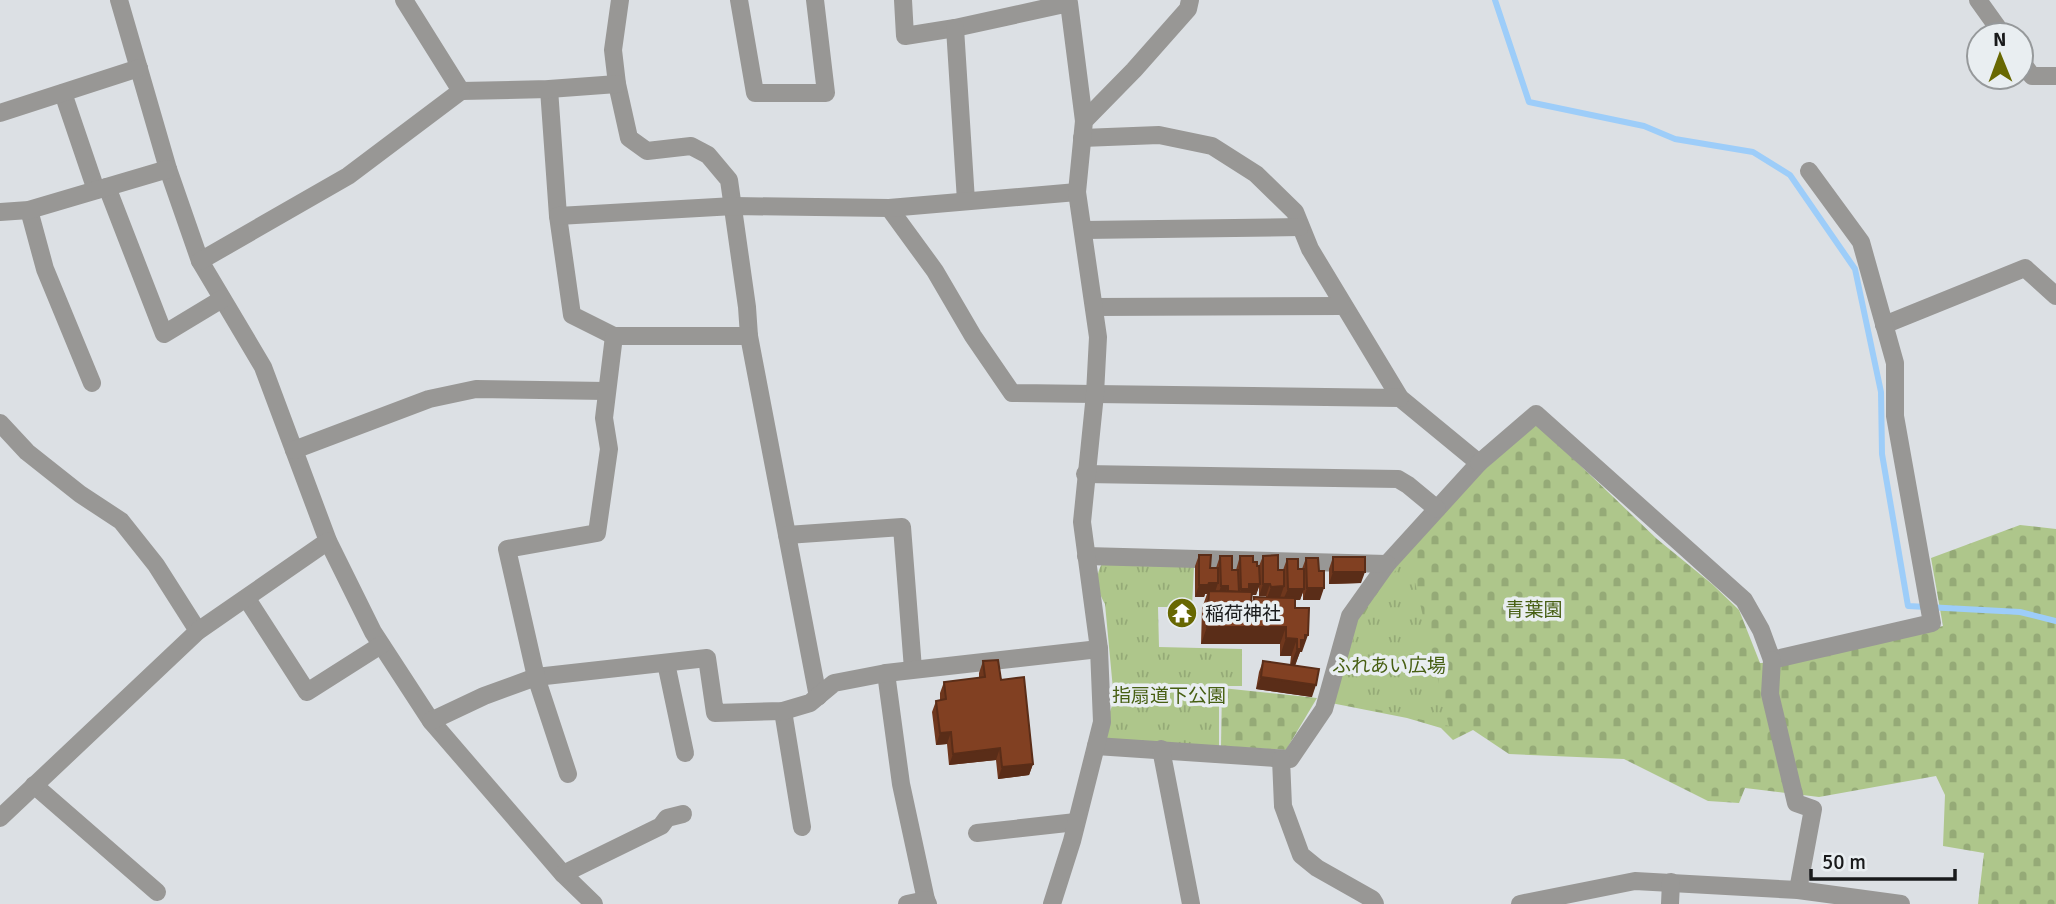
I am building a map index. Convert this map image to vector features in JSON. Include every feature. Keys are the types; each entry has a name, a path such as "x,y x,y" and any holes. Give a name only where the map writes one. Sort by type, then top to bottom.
{"street":[{"path":"119,0 167,169 200,261 263,367 328,541 381,645 431,721 563,874 594,904"},
{"path":"404,0 461,91"},
{"path":"620,0 613,50 617,84 629,138 647,151 691,146 708,155 729,180 749,336 818,697"},
{"path":"739,0 755,93 826,93 816,0"},
{"path":"903,0 905,36 955,28 1069,1 1083,130 1077,192 1098,337 1082,522 1099,649 1102,722 1052,904"},
{"path":"1083,130 1188,9 1190,0"},
{"path":"1978,0 1993,21"},
{"path":"955,28 966,201"},
{"path":"0,113 139,68"},
{"path":"2035,76 2056,76"},
{"path":"200,261 348,176 461,91 617,84"},
{"path":"549,89 558,216 572,315 614,336 749,336"},
{"path":"63,93 164,334 222,299"},
{"path":"1083,130 1159,135 1212,146 1256,174 1295,212 1300,227 1342,306 1400,398 1479,463"},
{"path":"0,211 29,210 167,169"},
{"path":"1772,660 1932,623 1895,416 1895,363 1861,242 1809,171"},
{"path":"558,216 734,206 889,208 1077,192"},
{"path":"889,208 935,271 973,336 1012,393 1400,398"},
{"path":"29,210 45,269 92,383"},
{"path":"1083,230 1300,227"},
{"path":"1884,325 2025,268 2053,287"},
{"path":"1094,307 1342,306"},
{"path":"568,774 536,677 507,549 597,533 609,449 604,418 614,336"},
{"path":"294,450 429,399 476,389 606,391"},
{"path":"1096,746 1290,759 1324,709 1350,616 1387,564 1479,463 1536,414 1744,600 1761,629 1772,660 1770,694 1796,803 1814,808 1798,890"},
{"path":"0,423 27,452 80,494 121,521 156,565 198,631"},
{"path":"1085,474 1398,479 1437,509"},
{"path":"787,535 902,527 912,669"},
{"path":"0,818 198,631 328,541"},
{"path":"1086,556 1387,564"},
{"path":"247,599 307,692 381,645"},
{"path":"431,721 484,696 536,677 707,659 715,713 783,711 810,704 834,682 912,669 1099,649"},
{"path":"666,663 685,753"},
{"path":"886,673 901,784 927,902 907,904"},
{"path":"783,711 802,827"},
{"path":"1161,749 1191,904"},
{"path":"1280,759 1283,806 1301,855 1317,868 1372,899 1375,904"},
{"path":"34,785 157,892"},
{"path":"563,874 661,826 667,818 683,814"},
{"path":"976,833 1076,822"},
{"path":"1520,904 1635,881 1671,882 1756,896 1798,890 1901,904"},
{"path":"1670,904 1671,882"}],"green space":[{"name":"青葉園","path":"1536,423 1657,539 1739,610 1760,663 1779,663 1943,626 1931,558 2020,525 2056,529 2056,904 1978,904 1984,853 1943,846 1945,795 1936,776 1819,797 1745,788 1739,803 1708,801 1624,759 1509,754 1473,730 1453,740 1441,728 1407,718 1326,702 1356,620 1391,569 1460,492"},
{"name":"ふれあい広場","path":"1409,557 1449,726 1335,700 1360,622 1380,590"},
{"name":"指扇道下公園","path":"1102,564 1194,566 1192,607 1158,607 1159,647 1242,649 1242,686 1219,686 1219,747 1101,738 1114,700 1105,604 1098,584"},
{"path":"1222,688 1317,698 1286,750 1221,746"}],"building":[{"path":"1199,555 1211,555 1210,568 1218,568 1218,583 1199,585"},
{"path":"1278,555 1278,570 1284,570 1284,586 1271,587 1270,584 1263,584 1263,556"},
{"path":"1220,556 1232,556 1232,570 1238,570 1239,592 1228,591 1228,586 1221,586"},
{"path":"1240,556 1253,556 1253,562 1257,562 1259,566 1260,584 1249,584 1249,589 1241,589"},
{"path":"1333,557 1365,557 1365,572 1333,572"},
{"path":"1306,558 1318,558 1319,571 1324,571 1324,588 1307,588"},
{"path":"1287,559 1298,559 1298,569 1304,569 1304,589 1288,589"},
{"path":"1209,591 1252,592 1251,604 1254,604 1254,597 1295,598 1295,608 1309,608 1308,635 1305,635 1305,640 1301,640 1301,649 1297,649 1297,639 1286,638 1286,627 1207,627"},
{"path":"998,660 1001,680 1024,677 1033,764 1002,767 1000,748 953,754 951,732 940,733 936,701 946,699 944,682 985,677 983,661"},
{"path":"1263,661 1319,669 1316,685 1261,677"}],"waterway":[{"path":"1495,0 1529,102 1644,126 1675,139 1753,152 1790,175 1855,269 1881,392 1882,454 1908,606 2020,612 2056,621"}],"place":[{"name":"稲荷神社","path":"1182,613"}]}
